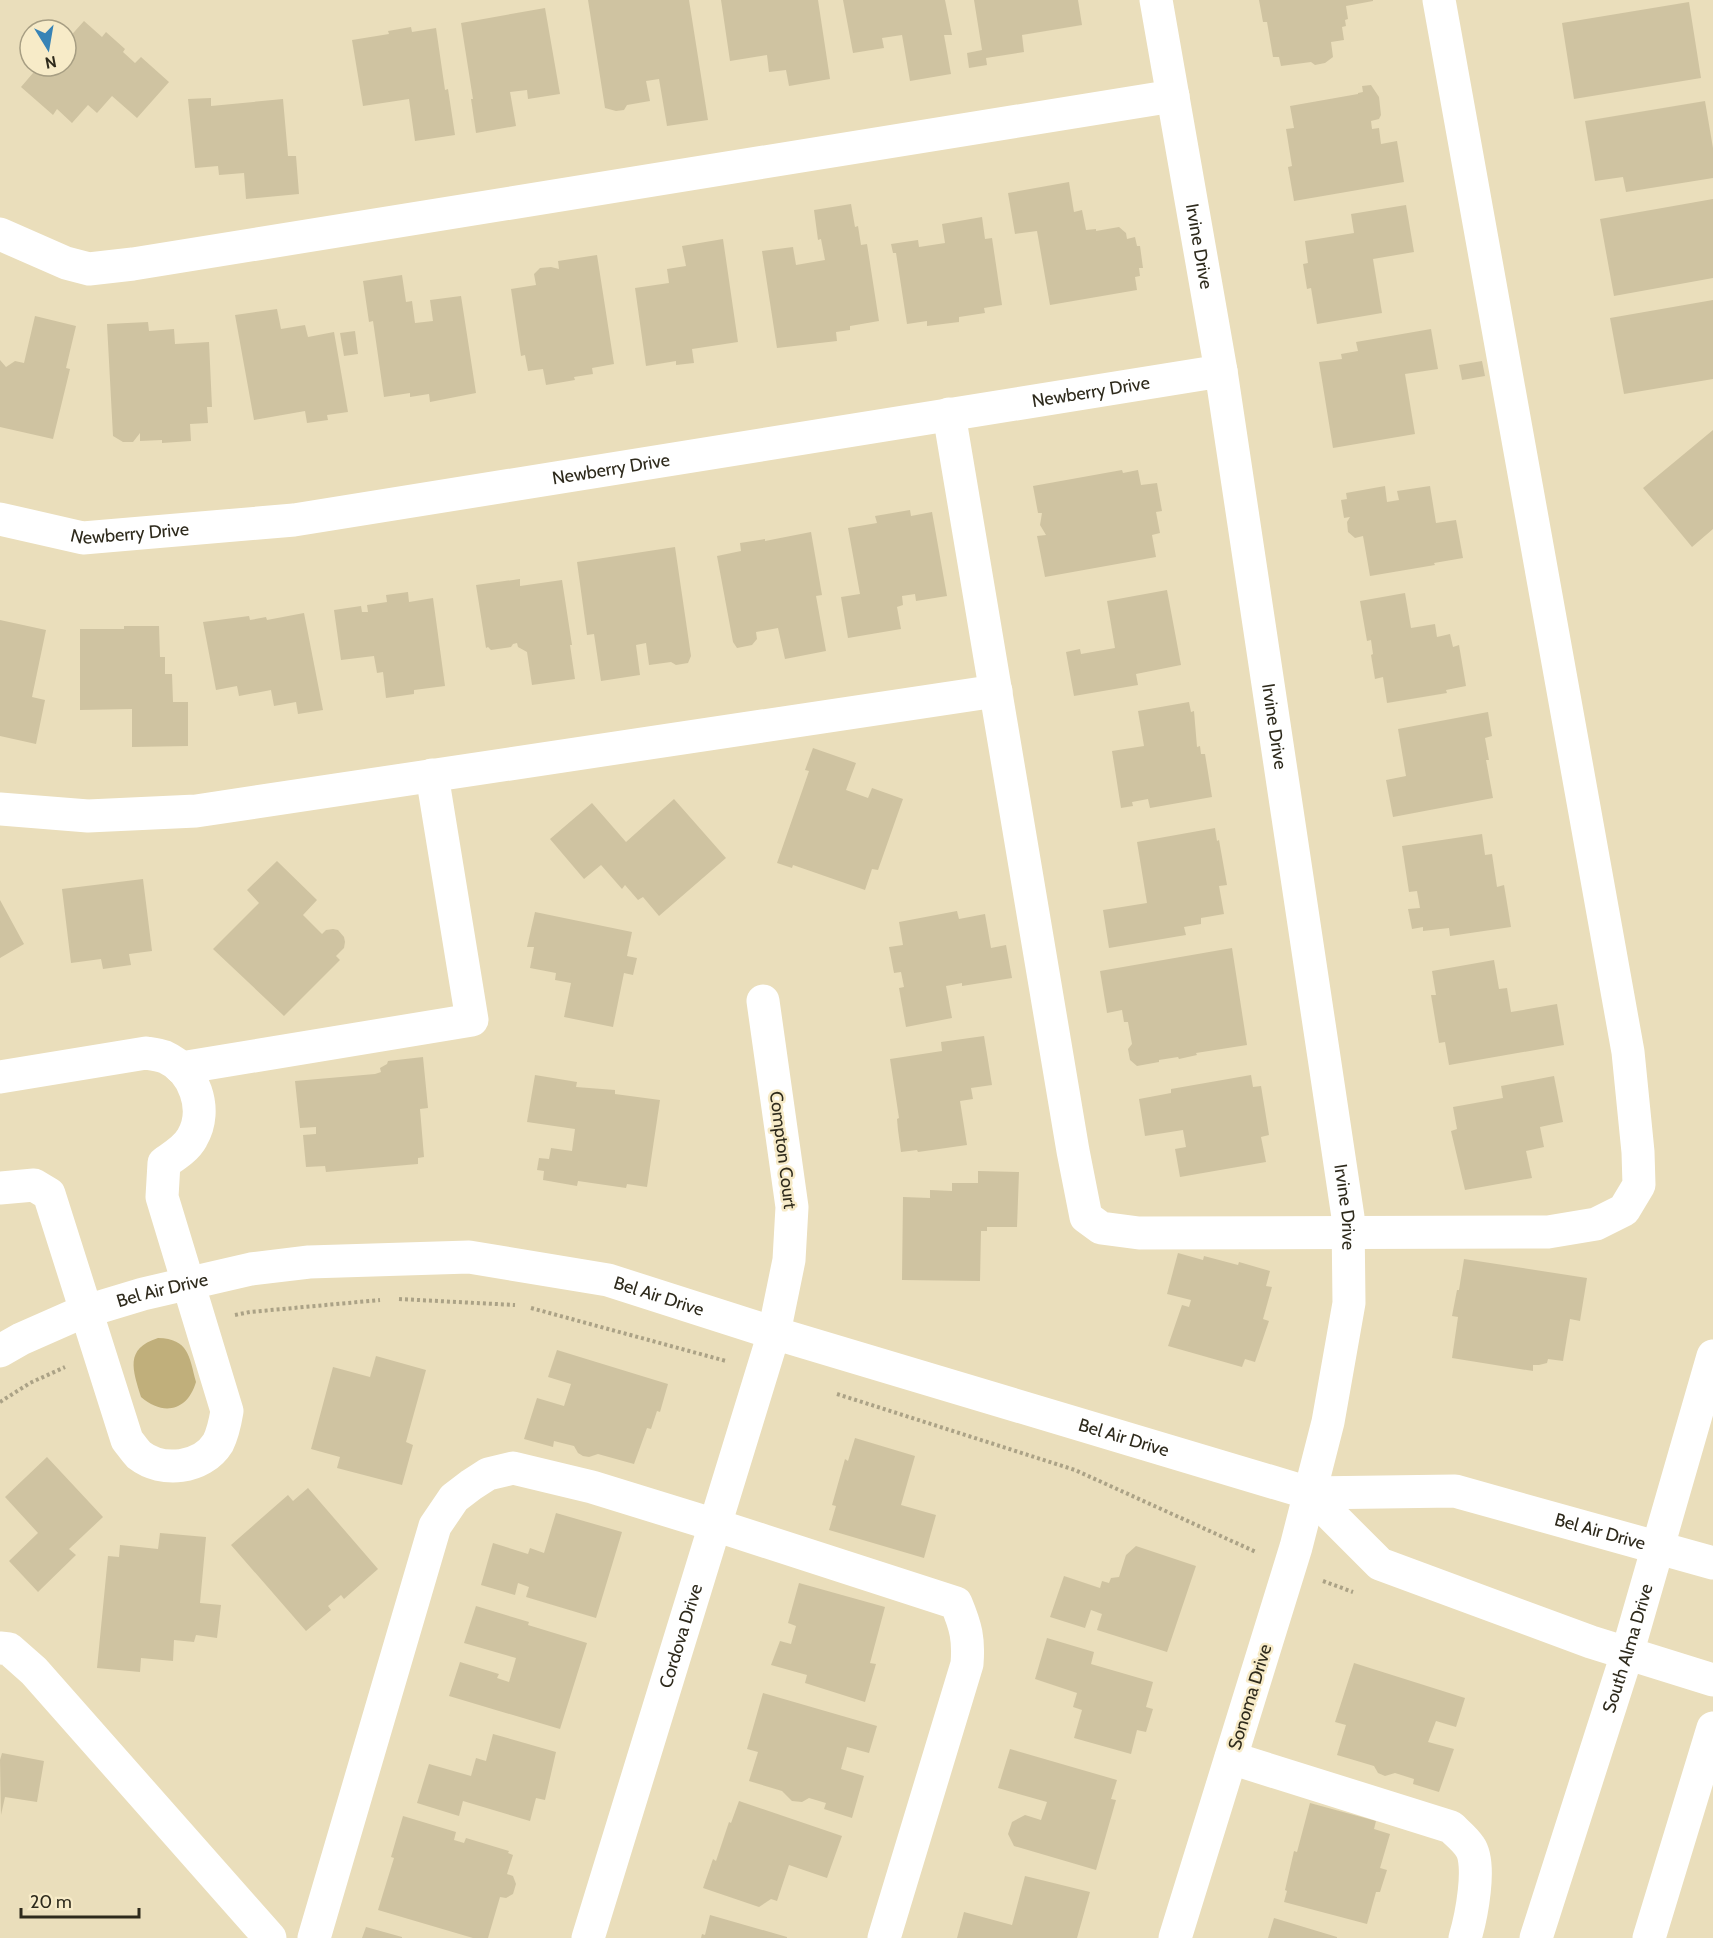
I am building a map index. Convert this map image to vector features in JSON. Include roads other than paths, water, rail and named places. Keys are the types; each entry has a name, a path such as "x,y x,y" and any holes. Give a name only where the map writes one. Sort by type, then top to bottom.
{"street":[{"name":"Irvine Drive","path":"1156,0 1221,370 1348,1217 1349,1303 1333,1401 1320,1454"},
{"path":"949,414 1086,1218 1101,1228 1139,1233 1548,1232 1596,1224 1624,1210 1639,1185 1628,1052 1439,0"},
{"path":"0,234 66,263 89,269 133,264 1173,96"},
{"name":"Newberry Drive","path":"0,519 83,538 294,520 1221,370"},
{"path":"0,809 88,816 195,811 996,691"},
{"path":"181,1068 472,1020 432,775"},
{"name":"Compton Court","path":"763,1001 792,1207 789,1260 774,1333"},
{"path":"0,1077 146,1053 164,1057 181,1068 193,1083 199,1100 199,1120 192,1138 180,1152 164,1163 162,1197 226,1411 224,1429 217,1445 204,1457 188,1464 171,1467 154,1463 138,1454 127,1440 50,1194 34,1185 0,1188"},
{"name":"Bel Air Drive","path":"0,1351 21,1339 87,1311 188,1282 251,1269 309,1262 469,1257 608,1280 774,1333 1309,1493 1455,1491 1713,1563"},
{"name":"Cordova Drive","path":"588,1938 774,1333"},
{"name":"South Alma Drive","path":"1536,1938 1627,1654 1713,1356"},
{"name":"Sonoma Drive","path":"1175,1938 1290,1568 1320,1454"},
{"path":"314,1938 435,1526 454,1498 488,1474 513,1468 592,1487 956,1604 966,1626 967,1664 884,1938"},
{"name":"Bel Air Drive","path":"1309,1493 1380,1564 1627,1654 1713,1680"},
{"path":"0,1648 9,1649 34,1671 270,1938"},
{"path":"1649,1938 1713,1728"},
{"path":"1231,1758 1451,1827 1472,1849 1476,1882 1471,1919 1465,1938"}]}
